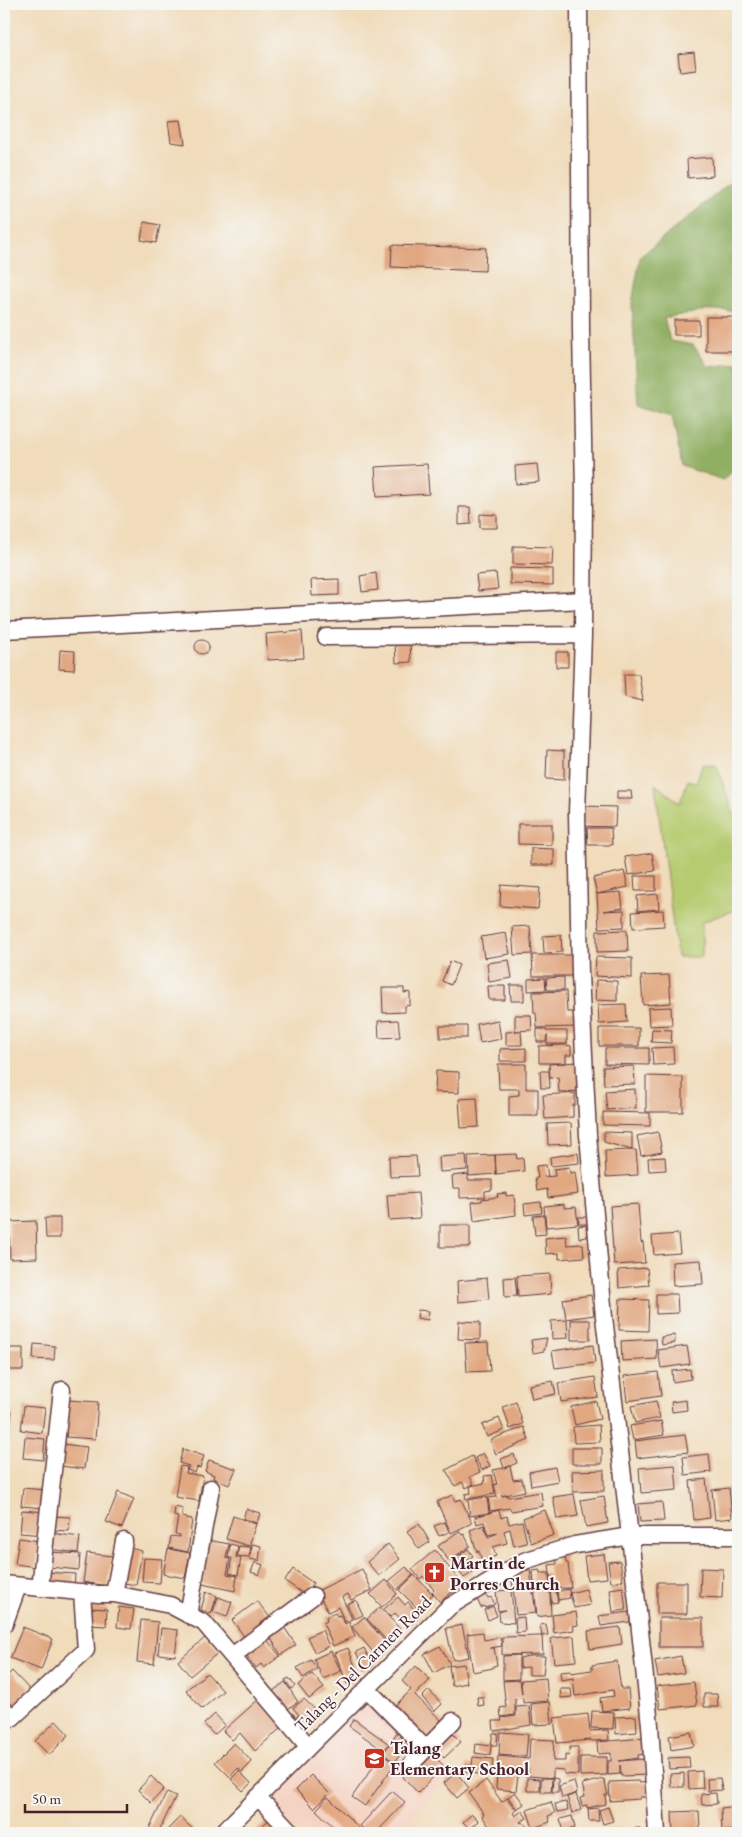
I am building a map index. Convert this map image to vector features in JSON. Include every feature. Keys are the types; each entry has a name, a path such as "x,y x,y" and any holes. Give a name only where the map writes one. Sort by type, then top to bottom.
{"street":[{"path":"579,4 584,494 583,635 577,813 580,974 587,1125 604,1317 650,1725 657,1833"},
{"path":"4,630 583,600"},
{"path":"326,637 583,635"},
{"path":"40,1588 62,1390"},
{"path":"188,1615 211,1488"},
{"name":"Talang - Del Carmen Road","path":"222,1833 449,1607 524,1561 575,1545 630,1536 735,1536"},
{"path":"114,1594 124,1541"},
{"path":"4,1625 11,1585 114,1594 170,1605 204,1623 308,1746"},
{"path":"4,1709 12,1718 86,1650 82,1592"},
{"path":"232,1656 313,1596"},
{"path":"367,1689 426,1749"},
{"path":"412,1763 453,1721"},
{"path":"258,1797 292,1833"}],"shaded area":[{"name":"Talang Elementary School","path":"369,1693 426,1742 453,1771 399,1833 299,1833 267,1799"}],"green space":[{"path":"738,176 738,311 709,310 664,318 670,341 693,345 709,367 738,363 738,464 723,480 682,466 672,415 638,404 632,304 640,257"},
{"path":"716,764 738,826 738,909 702,922 702,957 677,957 655,784 680,803 688,780 696,783 702,765"}],"building":[{"path":"694,52 696,70 680,72 678,54"},
{"path":"181,120 185,144 171,142 168,121"},
{"path":"712,157 713,176 688,178 687,159"},
{"path":"144,222 160,225 156,243 141,240"},
{"path":"392,245 486,248 485,271 391,267"},
{"path":"706,317 738,317 738,351 706,351"},
{"path":"674,320 699,320 699,335 674,335"},
{"path":"427,464 429,494 377,497 375,467"},
{"path":"537,464 539,482 516,484 515,466"},
{"path":"459,507 470,507 471,524 459,525"},
{"path":"480,514 497,515 497,528 480,528"},
{"path":"513,546 553,547 552,565 513,564"},
{"path":"510,568 553,569 553,585 510,584"},
{"path":"376,573 378,590 362,592 360,576"},
{"path":"496,573 498,589 478,591 476,575"},
{"path":"339,579 339,595 312,596 311,580"},
{"path":"302,631 304,658 268,660 266,634"},
{"path":"202,640 207,642 209,647 207,652 202,654 197,652 195,647 197,642"},
{"path":"410,641 411,662 396,663 395,642"},
{"path":"60,650 75,651 74,670 59,669"},
{"path":"556,652 568,652 568,667 556,667"},
{"path":"624,674 639,674 643,701 625,697"},
{"path":"547,750 564,751 564,780 546,779"},
{"path":"617,791 631,791 632,799 617,799"},
{"path":"582,806 616,807 615,827 581,826"},
{"path":"518,824 552,824 552,845 518,844"},
{"path":"587,828 611,828 612,845 588,845"},
{"path":"531,848 554,849 554,865 531,865"},
{"path":"652,853 655,871 628,875 625,857"},
{"path":"624,871 628,887 597,894 593,878"},
{"path":"634,876 656,876 656,891 635,891"},
{"path":"501,885 540,888 538,909 500,906"},
{"path":"621,892 623,908 603,911 624,910 624,927 599,928 597,894"},
{"path":"658,894 659,909 638,911 637,896"},
{"path":"663,910 664,926 633,928 632,912"},
{"path":"530,926 532,954 514,955 512,927"},
{"path":"627,930 628,951 597,952 597,931"},
{"path":"506,933 510,954 484,958 481,937"},
{"path":"561,935 562,952 544,953 543,936"},
{"path":"532,955 575,955 576,976 533,976"},
{"path":"596,957 632,958 632,978 595,976"},
{"path":"509,960 512,978 489,982 487,963"},
{"path":"450,961 459,965 451,985 442,981"},
{"path":"669,975 671,1003 643,1005 641,976"},
{"path":"564,977 564,990 547,990 546,978"},
{"path":"545,978 546,990 528,991 528,979"},
{"path":"596,980 617,981 617,1001 595,1000"},
{"path":"510,985 524,985 524,1001 511,1001"},
{"path":"488,986 505,986 505,1000 489,1000"},
{"path":"382,988 404,988 404,993 410,992 410,1005 405,1006 405,1012 383,1013"},
{"path":"566,991 567,1012 576,1012 576,1027 537,1028 533,992"},
{"path":"626,1004 627,1022 599,1024 598,1005"},
{"path":"671,1007 672,1025 649,1026 648,1008"},
{"path":"515,1015 531,1015 532,1030 515,1031"},
{"path":"398,1020 400,1037 379,1038 378,1021"},
{"path":"498,1020 501,1039 480,1043 477,1024"},
{"path":"440,1026 467,1026 467,1038 440,1038"},
{"path":"599,1028 639,1028 639,1046 599,1046"},
{"path":"537,1029 567,1031 567,1044 547,1044 547,1035 546,1042 537,1042"},
{"path":"652,1029 672,1030 671,1043 651,1042"},
{"path":"521,1031 522,1045 506,1045 506,1032"},
{"path":"539,1046 571,1046 571,1055 566,1055 566,1063 539,1063"},
{"path":"673,1047 674,1064 653,1065 652,1048"},
{"path":"526,1048 526,1061 500,1061 500,1049"},
{"path":"605,1048 649,1048 649,1065 605,1064"},
{"path":"578,1062 580,1091 559,1092 558,1077 550,1078 549,1064"},
{"path":"498,1064 526,1064 526,1089 538,1089 538,1116 509,1116 509,1096 519,1095 519,1089 499,1089"},
{"path":"634,1066 635,1084 604,1085 603,1067"},
{"path":"436,1071 459,1072 459,1093 435,1092"},
{"path":"540,1071 549,1071 550,1088 541,1088"},
{"path":"646,1076 683,1077 683,1112 646,1112"},
{"path":"635,1089 636,1108 607,1110 605,1091"},
{"path":"575,1093 573,1117 545,1119 543,1095"},
{"path":"477,1098 479,1127 461,1128 459,1099"},
{"path":"603,1112 650,1113 650,1126 603,1125"},
{"path":"571,1123 572,1144 548,1145 547,1124"},
{"path":"604,1132 632,1133 632,1150 604,1142"},
{"path":"658,1132 662,1152 641,1156 637,1136"},
{"path":"636,1150 638,1175 606,1177 605,1151"},
{"path":"578,1153 579,1163 551,1166 550,1157"},
{"path":"516,1154 517,1159 523,1158 524,1171 496,1174 495,1155"},
{"path":"466,1155 467,1170 440,1172 439,1157"},
{"path":"495,1155 496,1174 469,1176 468,1156"},
{"path":"416,1156 418,1176 390,1177 389,1157"},
{"path":"665,1157 666,1170 649,1171 648,1158"},
{"path":"546,1165 548,1176 544,1177 555,1176 554,1169 569,1167 570,1173 575,1172 578,1194 548,1198 547,1189 537,1191 535,1178 538,1178 536,1166"},
{"path":"468,1174 468,1180 492,1180 492,1190 485,1191 485,1197 460,1198 460,1188 453,1188 452,1176"},
{"path":"418,1193 420,1218 389,1220 387,1195"},
{"path":"506,1193 506,1196 514,1195 516,1215 474,1221 472,1202 498,1197 497,1194"},
{"path":"541,1202 542,1213 525,1215 524,1204"},
{"path":"564,1204 564,1208 576,1207 578,1224 546,1227 544,1206"},
{"path":"638,1204 641,1243 643,1242 645,1263 614,1265 610,1206"},
{"path":"544,1215 546,1234 535,1235 533,1216"},
{"path":"578,1217 587,1217 587,1224 579,1224"},
{"path":"45,1218 60,1218 60,1238 46,1238"},
{"path":"36,1221 37,1258 10,1259 9,1222"},
{"path":"440,1225 470,1225 470,1247 440,1247"},
{"path":"586,1225 587,1237 579,1238 578,1226"},
{"path":"678,1234 680,1253 654,1255 652,1236"},
{"path":"566,1236 567,1245 583,1244 584,1257 559,1259 559,1253 546,1254 545,1238"},
{"path":"701,1260 703,1284 673,1286 672,1262"},
{"path":"647,1268 649,1285 619,1288 618,1270"},
{"path":"550,1274 551,1294 518,1297 517,1276"},
{"path":"515,1277 517,1296 505,1297 504,1278"},
{"path":"487,1278 489,1299 458,1302 457,1281"},
{"path":"656,1294 677,1294 678,1313 656,1314"},
{"path":"591,1295 594,1315 566,1319 563,1299"},
{"path":"620,1299 649,1300 648,1331 619,1330"},
{"path":"418,1310 429,1311 428,1320 417,1318"},
{"path":"567,1320 568,1338 552,1339 551,1321"},
{"path":"571,1320 590,1320 590,1340 571,1340"},
{"path":"459,1321 480,1322 480,1340 458,1339"},
{"path":"674,1335 675,1343 662,1345 661,1337"},
{"path":"547,1338 544,1351 533,1353 531,1340"},
{"path":"656,1339 657,1359 622,1361 621,1341"},
{"path":"488,1342 490,1371 467,1372 465,1343"},
{"path":"34,1344 55,1346 54,1360 33,1359"},
{"path":"593,1345 595,1363 555,1368 552,1351"},
{"path":"687,1346 690,1364 661,1368 658,1350"},
{"path":"4,1348 23,1348 23,1370 4,1370"},
{"path":"690,1369 691,1379 673,1382 672,1371"},
{"path":"658,1372 661,1396 627,1401 624,1376"},
{"path":"595,1377 598,1397 561,1402 558,1383"},
{"path":"553,1381 556,1394 532,1399 529,1385"},
{"path":"68,1400 98,1402 95,1439 66,1437"},
{"path":"686,1400 687,1410 672,1412 671,1402"},
{"path":"596,1401 600,1419 575,1425 571,1407"},
{"path":"656,1401 660,1418 635,1423 631,1406"},
{"path":"516,1402 523,1424 510,1429 503,1407"},
{"path":"24,1406 45,1408 42,1433 21,1430"},
{"path":"4,1410 12,1411 9,1435 4,1434"},
{"path":"499,1418 504,1430 487,1437 482,1425"},
{"path":"661,1421 664,1435 633,1440 630,1426"},
{"path":"599,1425 600,1442 574,1443 573,1427"},
{"path":"524,1427 529,1440 496,1454 490,1440"},
{"path":"685,1435 688,1452 637,1458 635,1441"},
{"path":"25,1437 45,1439 43,1460 23,1458"},
{"path":"62,1444 87,1447 84,1469 60,1466"},
{"path":"572,1448 602,1448 602,1464 572,1464"},
{"path":"183,1449 204,1456 200,1468 197,1467 195,1473 187,1470 189,1466 179,1463"},
{"path":"483,1453 490,1466 482,1470 475,1458"},
{"path":"514,1454 517,1463 505,1468 510,1466 513,1480 522,1479 525,1491 501,1496 508,1495 508,1497 541,1492 543,1506 511,1511 510,1508 490,1511 488,1498 497,1497 494,1485 497,1484 493,1470 504,1468 501,1459"},
{"path":"709,1454 711,1472 685,1475 683,1457"},
{"path":"472,1456 480,1472 470,1477 474,1484 466,1488 462,1482 455,1486 446,1470"},
{"path":"209,1460 236,1469 229,1485 213,1478 214,1475 205,1471"},
{"path":"675,1465 677,1490 641,1493 639,1468"},
{"path":"180,1466 187,1467 186,1473 203,1476 199,1501 175,1497"},
{"path":"555,1467 558,1481 531,1486 529,1472"},
{"path":"604,1470 604,1491 573,1492 572,1471"},
{"path":"492,1475 495,1494 466,1499 465,1494 471,1493 470,1486 485,1483 484,1476"},
{"path":"706,1479 710,1518 694,1520 690,1481"},
{"path":"23,1488 45,1490 44,1508 21,1506"},
{"path":"729,1488 732,1518 715,1520 712,1490"},
{"path":"118,1492 134,1499 122,1528 106,1522"},
{"path":"574,1494 578,1516 557,1519 553,1497"},
{"path":"452,1495 455,1501 461,1499 472,1523 451,1533 437,1502"},
{"path":"604,1496 608,1523 586,1527 581,1500"},
{"path":"487,1497 489,1513 470,1516 468,1500"},
{"path":"662,1502 664,1521 640,1522 638,1504"},
{"path":"175,1507 183,1509 182,1517 192,1519 188,1552 169,1548 171,1536 180,1537 180,1535 175,1534 178,1517 174,1516"},
{"path":"246,1509 260,1513 257,1523 243,1519"},
{"path":"22,1510 45,1512 43,1535 20,1533"},
{"path":"499,1510 501,1518 507,1516 509,1524 522,1521 527,1543 514,1546 510,1529 504,1531 507,1543 493,1547 496,1556 482,1561 470,1530 484,1525 488,1537 498,1533 488,1535 484,1522 477,1524 475,1517"},
{"path":"545,1510 554,1535 531,1543 523,1518"},
{"path":"53,1516 70,1517 69,1531 52,1530"},
{"path":"233,1516 256,1524 249,1546 226,1539"},
{"path":"445,1522 449,1532 439,1536 434,1526"},
{"path":"419,1524 430,1542 419,1549 407,1531"},
{"path":"459,1531 462,1535 464,1534 470,1546 449,1561 438,1546"},
{"path":"51,1533 80,1537 78,1553 49,1549"},
{"path":"19,1538 40,1541 36,1567 15,1564"},
{"path":"207,1540 229,1544 226,1558 230,1559 227,1574 237,1576 235,1591 202,1584"},
{"path":"230,1544 238,1546 236,1558 241,1558 238,1575 229,1573 232,1558 228,1558"},
{"path":"252,1544 261,1546 259,1561 250,1559"},
{"path":"388,1544 400,1559 379,1576 367,1562"},
{"path":"239,1546 251,1547 249,1557 237,1556"},
{"path":"130,1548 142,1551 136,1585 124,1583"},
{"path":"168,1549 190,1553 185,1578 163,1574"},
{"path":"468,1549 473,1556 466,1561 461,1554"},
{"name":"Martin de Porres Church","path":"435,1550 462,1584 440,1602 432,1592 434,1590 423,1576 420,1579 412,1569"},
{"path":"50,1552 80,1554 79,1570 49,1567"},
{"path":"87,1553 112,1556 108,1586 83,1582"},
{"path":"565,1553 571,1588 556,1588 552,1590 549,1565 557,1564 556,1554"},
{"path":"460,1554 473,1572 464,1578 451,1561"},
{"path":"604,1554 607,1578 587,1580 584,1556"},
{"path":"144,1558 162,1559 160,1583 142,1582"},
{"path":"736,1560 738,1560 738,1592 736,1592"},
{"path":"620,1561 623,1580 611,1582 608,1562"},
{"path":"255,1562 263,1565 259,1575 251,1572"},
{"path":"406,1567 413,1575 397,1590 389,1581"},
{"path":"701,1568 723,1569 722,1598 700,1597"},
{"path":"293,1569 313,1583 305,1595 285,1581"},
{"path":"362,1569 372,1590 351,1600 348,1594 342,1597 352,1619 345,1622 338,1607 328,1612 317,1591"},
{"path":"530,1570 536,1613 516,1615 512,1579 519,1578 518,1571"},
{"path":"540,1570 540,1573 549,1573 551,1615 537,1617 533,1571"},
{"path":"46,1572 75,1574 74,1589 44,1587"},
{"path":"414,1575 433,1594 418,1609 399,1590"},
{"path":"386,1580 397,1594 382,1607 370,1594"},
{"path":"657,1582 687,1582 687,1614 657,1614"},
{"path":"623,1587 626,1610 613,1612 610,1589"},
{"path":"569,1589 570,1598 558,1600 557,1591"},
{"path":"586,1589 590,1605 574,1608 570,1593"},
{"path":"511,1590 514,1623 500,1622 499,1612 505,1610 498,1611 496,1591"},
{"path":"556,1591 558,1602 552,1603 550,1592"},
{"path":"206,1592 217,1596 211,1614 201,1610"},
{"path":"486,1595 488,1598 491,1597 495,1604 481,1608 477,1599"},
{"path":"218,1597 232,1602 227,1617 213,1612"},
{"path":"398,1597 405,1605 408,1602 420,1616 408,1627 395,1613 391,1617 384,1609"},
{"path":"356,1600 363,1615 354,1619 347,1604"},
{"path":"257,1601 272,1620 246,1639 232,1620"},
{"path":"493,1606 497,1616 488,1620 484,1610"},
{"path":"119,1607 134,1609 131,1629 117,1627"},
{"path":"380,1607 400,1629 387,1641 367,1619"},
{"path":"90,1608 107,1609 106,1626 89,1625"},
{"path":"576,1612 578,1625 573,1626 574,1630 554,1633 552,1615"},
{"path":"629,1612 630,1622 601,1626 599,1616"},
{"path":"335,1613 337,1616 340,1615 345,1624 349,1622 355,1636 333,1646 323,1623 327,1621 326,1617"},
{"path":"364,1617 390,1647 378,1658 352,1627"},
{"path":"524,1617 525,1632 516,1633 515,1618"},
{"path":"659,1618 703,1618 703,1647 659,1647"},
{"path":"141,1620 158,1622 154,1664 137,1662"},
{"path":"546,1624 548,1635 542,1636 540,1625"},
{"path":"462,1625 469,1657 453,1660 446,1628"},
{"path":"23,1627 53,1639 41,1670 10,1658"},
{"path":"284,1627 296,1645 281,1655 267,1632"},
{"path":"620,1627 622,1644 590,1649 588,1631"},
{"path":"161,1628 178,1630 175,1656 158,1654"},
{"path":"322,1630 329,1646 315,1653 307,1637"},
{"path":"483,1632 484,1640 500,1637 502,1646 490,1648 494,1648 497,1665 493,1666 493,1668 473,1672 467,1634"},
{"path":"263,1635 280,1656 264,1668 261,1664 256,1668 243,1651"},
{"path":"542,1636 543,1654 502,1655 502,1637"},
{"path":"574,1636 576,1661 554,1663 551,1638"},
{"path":"206,1637 219,1652 190,1676 178,1661"},
{"path":"440,1646 450,1664 434,1673 424,1654"},
{"path":"348,1648 360,1679 347,1684 335,1653"},
{"path":"364,1648 373,1666 364,1670 356,1652"},
{"path":"331,1651 341,1671 323,1679 314,1659"},
{"path":"519,1655 519,1679 503,1680 503,1656"},
{"path":"545,1656 543,1675 529,1675 529,1667 520,1668 520,1658"},
{"path":"681,1656 684,1673 658,1677 655,1661"},
{"path":"311,1660 317,1669 303,1678 297,1668"},
{"path":"617,1661 621,1689 628,1689 630,1708 602,1711 600,1698 614,1696 613,1690 575,1696 573,1678 561,1680 560,1672 571,1671 571,1673 592,1670 592,1665"},
{"path":"464,1664 467,1683 452,1686 449,1666"},
{"path":"416,1666 430,1680 415,1695 446,1725 430,1741 390,1711 411,1690 402,1681"},
{"path":"12,1671 30,1690 11,1709 4,1702 4,1679"},
{"path":"207,1673 223,1691 202,1709 186,1690"},
{"path":"312,1674 324,1688 309,1699 298,1685"},
{"path":"289,1678 295,1686 291,1689 285,1680"},
{"path":"546,1678 548,1701 523,1703 523,1698 515,1699 515,1715 501,1717 500,1708 506,1707 503,1681 520,1680 522,1694 521,1680"},
{"path":"285,1682 298,1702 286,1710 273,1691"},
{"path":"694,1682 697,1705 660,1709 657,1686"},
{"path":"560,1689 571,1689 572,1697 561,1698"},
{"path":"429,1690 442,1704 435,1711 422,1697"},
{"path":"704,1694 717,1694 718,1707 704,1707"},
{"path":"477,1697 483,1697 484,1705 478,1706"},
{"path":"259,1699 283,1726 255,1751 240,1733 232,1740 223,1731"},
{"path":"304,1699 320,1714 302,1730 293,1720 299,1715 293,1708"},
{"path":"550,1702 552,1724 533,1725 531,1704"},
{"path":"529,1706 531,1725 494,1731 493,1721 502,1721 501,1718 516,1716 516,1707"},
{"path":"592,1711 614,1712 613,1729 591,1728"},
{"path":"215,1714 225,1725 214,1735 204,1724"},
{"path":"588,1714 590,1731 608,1730 609,1740 557,1743 554,1718"},
{"path":"636,1716 637,1732 616,1734 615,1717"},
{"path":"354,1719 389,1744 384,1751 349,1726"},
{"path":"56,1721 69,1735 49,1755 35,1741"},
{"path":"399,1729 412,1738 395,1762 383,1754"},
{"path":"449,1730 461,1742 444,1758 433,1747"},
{"path":"500,1732 528,1734 526,1757 499,1755"},
{"path":"691,1732 694,1746 671,1750 669,1736"},
{"path":"493,1733 498,1733 497,1745 491,1745"},
{"path":"644,1738 645,1754 638,1755 638,1758 619,1761 645,1759 647,1775 621,1776 620,1765 620,1774 608,1775 608,1761 611,1761 611,1753 598,1754 597,1742"},
{"path":"530,1739 554,1740 553,1761 565,1761 565,1755 569,1756 570,1747 578,1747 578,1775 564,1774 564,1770 553,1769 553,1778 529,1776 528,1768 528,1776 518,1775 516,1791 496,1789 498,1756 529,1759"},
{"path":"234,1743 252,1762 242,1772 238,1768 230,1777 215,1762"},
{"path":"476,1744 491,1746 490,1755 475,1753"},
{"path":"429,1751 444,1766 418,1793 403,1777"},
{"path":"382,1754 395,1764 365,1806 352,1797"},
{"path":"473,1757 493,1759 492,1776 465,1772 466,1765 472,1766"},
{"path":"580,1757 607,1757 607,1775 580,1776"},
{"path":"689,1757 690,1768 669,1769 668,1758"},
{"path":"239,1771 251,1783 243,1791 231,1779"},
{"path":"702,1771 703,1788 689,1789 688,1772"},
{"path":"456,1772 469,1788 457,1798 444,1783"},
{"path":"684,1773 684,1787 671,1787 670,1774"},
{"path":"311,1775 329,1793 314,1808 296,1790"},
{"path":"151,1776 164,1789 151,1803 138,1790"},
{"path":"527,1778 540,1779 540,1791 527,1791"},
{"path":"541,1778 552,1778 551,1792 541,1792"},
{"path":"553,1778 558,1779 558,1792 552,1792"},
{"path":"720,1778 722,1790 708,1791 707,1779"},
{"path":"604,1779 608,1795 605,1795 606,1804 587,1808 587,1805 582,1806 580,1798 585,1797 582,1784"},
{"path":"486,1780 502,1802 507,1798 516,1810 513,1813 515,1816 522,1811 527,1818 520,1822 523,1822 532,1833 496,1833 491,1829 482,1816 484,1814 469,1793"},
{"path":"574,1781 577,1793 562,1798 559,1786"},
{"path":"639,1781 639,1783 648,1782 649,1797 610,1801 609,1782"},
{"path":"392,1791 405,1802 376,1833 369,1833 360,1826"},
{"path":"167,1792 176,1796 158,1833 147,1833"},
{"path":"515,1792 524,1804 517,1809 508,1797"},
{"path":"716,1793 717,1804 702,1805 701,1794"},
{"path":"576,1794 581,1810 572,1813 567,1797"},
{"path":"328,1797 364,1833 340,1833 316,1810"},
{"path":"551,1802 555,1813 548,1816 550,1822 533,1828 527,1810"},
{"path":"566,1802 568,1810 557,1812 555,1804"},
{"path":"738,1806 738,1830 722,1831 721,1808"},
{"path":"608,1807 613,1821 603,1824 599,1810"},
{"path":"598,1808 599,1821 589,1821 588,1809"},
{"path":"699,1811 700,1831 673,1833 672,1812"},
{"path":"472,1814 479,1821 470,1829 463,1822"},
{"path":"572,1816 575,1828 564,1831 560,1819"},
{"path":"180,1817 197,1833 164,1833"},
{"path":"272,1817 287,1833 254,1833"},
{"path":"640,1828 641,1833 603,1833 602,1830"}],"place":[{"name":"Martin de Porres Church","path":"434,1573"},
{"name":"Talang Elementary School","path":"374,1758"}]}
